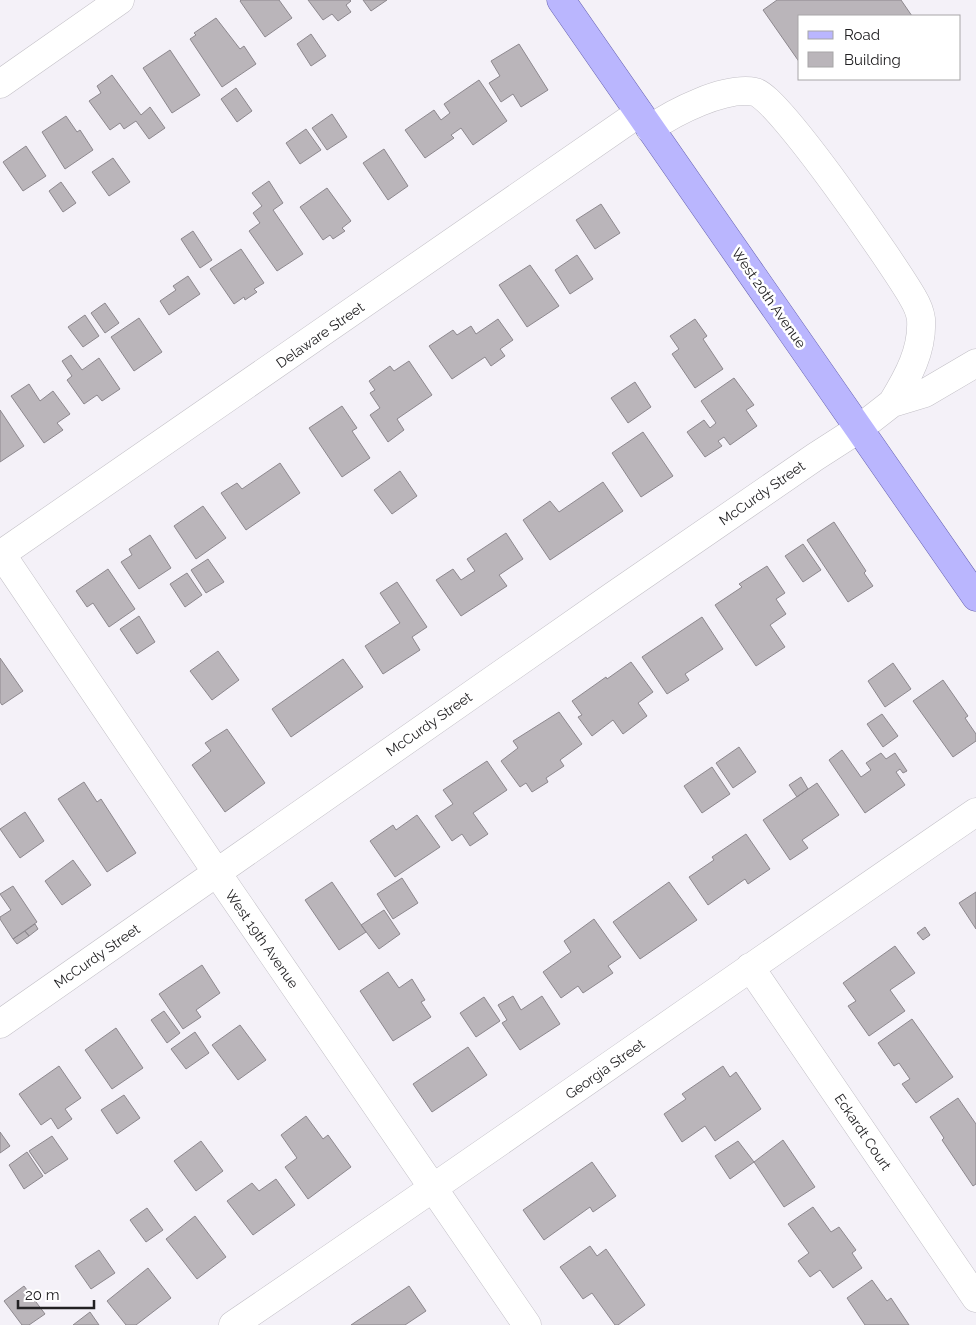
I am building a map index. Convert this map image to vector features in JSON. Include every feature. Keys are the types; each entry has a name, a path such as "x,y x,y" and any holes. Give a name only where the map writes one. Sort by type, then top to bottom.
{"main road":[{"name":"West 20th Avenue","path":"561,0 976,597"}],"street":[{"path":"0,84 120,0"},
{"name":"Delaware Street","path":"0,554 644,121 669,116 725,94 742,91 757,92 778,111 868,228 914,299 921,318 920,340 915,362 892,403"},
{"path":"892,403 926,393 976,363"},
{"name":"McCurdy Street","path":"0,1024 613,596 814,457 860,428 892,403"},
{"name":"West 19th Avenue","path":"0,554 216,873 527,1325"},
{"name":"Georgia Street","path":"233,1325 976,812"},
{"name":"Eckardt Court","path":"750,967 976,1298"}],"building":[{"path":"241,0 279,0 292,18 265,37"},
{"path":"308,0 350,0 346,5 351,12 338,21 332,14 323,20"},
{"path":"363,0 387,0 371,11"},
{"path":"777,0 901,0 911,15 798,15 798,60 763,10"},
{"path":"216,18 240,49 244,46 256,64 222,87 190,39 196,35 194,33"},
{"path":"311,34 326,56 311,66 297,44"},
{"path":"519,44 548,90 521,107 513,94 501,102 489,83 500,76 491,61"},
{"path":"170,50 200,95 172,113 143,68"},
{"path":"112,75 141,115 150,107 165,128 149,139 136,121 124,129 120,123 110,130 89,101 101,93 97,86"},
{"path":"479,80 507,121 473,145 461,128 451,135 454,138 425,158 405,130 434,110 441,120 450,113 444,104"},
{"path":"236,88 252,111 237,122 221,99"},
{"path":"332,114 347,137 327,150 312,128"},
{"path":"66,116 77,132 80,130 93,150 65,169 42,132"},
{"path":"306,129 321,150 300,164 286,143"},
{"path":"26,146 46,176 23,191 3,162"},
{"path":"384,149 408,186 388,200 363,163"},
{"path":"113,158 130,182 109,196 92,172"},
{"path":"269,181 283,203 273,210 303,254 277,271 249,231 260,223 253,213 262,206 252,193"},
{"path":"61,182 76,203 63,212 49,191"},
{"path":"327,188 351,221 342,228 345,231 333,239 330,235 323,240 300,207"},
{"path":"601,204 620,233 595,249 576,220"},
{"path":"193,231 212,260 200,268 181,239"},
{"path":"241,249 264,283 254,289 257,292 245,300 244,297 234,304 210,269"},
{"path":"577,255 593,279 570,294 555,270"},
{"path":"530,265 559,306 527,327 499,285"},
{"path":"188,276 200,294 169,315 160,301 176,290 173,286"},
{"path":"105,303 119,323 105,333 91,313"},
{"path":"85,315 99,336 83,347 68,327"},
{"path":"139,318 162,352 134,371 111,337"},
{"path":"498,319 513,340 500,349 505,356 491,366 485,357 452,379 429,346 453,330 457,335 471,326 476,334"},
{"path":"695,319 707,336 703,339 723,369 695,388 672,354 679,349 670,336"},
{"path":"71,355 82,370 99,358 120,389 102,401 97,395 84,404 67,380 72,376 62,361"},
{"path":"409,361 432,395 397,419 404,430 388,442 370,415 380,408 370,393 375,390 369,381 390,366 394,371"},
{"path":"734,378 754,405 746,410 757,426 730,445 724,437 718,441 722,446 705,457 687,432 704,420 710,428 716,423 701,401"},
{"path":"635,382 651,407 628,423 611,398"},
{"path":"29,384 40,401 53,391 70,414 57,423 63,430 44,443 11,396"},
{"path":"342,406 357,428 352,431 370,458 342,477 309,428"},
{"path":"0,410 24,446 0,462"},
{"path":"643,432 673,476 641,497 612,453"},
{"path":"280,463 300,493 246,530 221,493 237,483 242,489"},
{"path":"400,471 417,496 392,514 374,490"},
{"path":"603,482 623,511 550,560 523,520 550,501 559,512"},
{"path":"203,506 226,538 196,559 174,526"},
{"path":"834,522 866,571 864,573 873,586 848,602 807,540"},
{"path":"506,533 523,559 499,575 507,586 461,616 436,580 453,569 461,580 475,571 467,559"},
{"path":"150,535 171,568 139,589 121,562 132,555 129,549"},
{"path":"803,544 821,570 803,582 785,556"},
{"path":"208,559 224,582 206,593 191,570"},
{"path":"767,566 785,593 776,599 786,614 770,625 785,647 756,666 715,605 742,587 739,584"},
{"path":"108,569 135,609 109,627 93,603 87,607 76,591"},
{"path":"187,573 202,595 185,607 170,584"},
{"path":"397,582 427,627 412,637 420,650 383,674 365,646 400,623 380,593"},
{"path":"139,616 155,642 137,654 120,629"},
{"path":"702,617 723,649 685,674 689,680 667,694 642,657"},
{"path":"218,651 239,680 212,700 190,671"},
{"path":"0,658 23,691 2,705 0,702"},
{"path":"343,659 363,687 291,737 272,709"},
{"path":"631,662 653,692 638,703 647,716 623,734 613,720 592,736 578,717 582,715 572,701"},
{"path":"893,663 911,689 885,707 868,681"},
{"path":"943,680 968,716 965,718 976,734 976,741 953,757 913,701"},
{"path":"559,712 582,744 560,760 564,766 546,778 548,782 532,792 526,783 520,787 501,761 518,748 513,741"},
{"path":"882,714 898,736 883,747 867,724"},
{"path":"227,729 265,783 225,812 192,765 211,751 205,743"},
{"path":"739,747 756,772 733,788 716,763"},
{"path":"842,750 861,777 871,770 866,763 881,753 886,759 895,753 907,771 903,773 900,769 896,772 905,785 865,813 829,760"},
{"path":"487,761 507,790 473,813 488,834 470,846 462,834 452,841 435,816 453,804 443,790"},
{"path":"712,767 730,794 702,813 684,786"},
{"path":"801,777 808,789 797,797 789,785"},
{"path":"84,782 97,802 101,799 136,853 107,872 58,799"},
{"path":"817,783 839,815 802,840 808,848 790,860 763,820"},
{"path":"25,812 44,841 20,858 0,829"},
{"path":"417,815 440,847 395,877 370,841 393,825 396,830"},
{"path":"746,834 770,869 748,884 745,879 708,905 689,877 714,860 712,857"},
{"path":"73,860 91,885 62,905 45,881"},
{"path":"402,878 418,903 393,919 377,894"},
{"path":"332,882 366,932 339,950 305,900"},
{"path":"669,882 697,920 640,959 613,922"},
{"path":"13,886 37,922 13,939 0,919 0,917 11,910 0,894"},
{"path":"976,892 976,929 959,903"},
{"path":"384,910 400,934 379,949 361,925"},
{"path":"594,919 621,957 608,966 613,973 583,993 578,986 561,998 543,972 571,952 564,941"},
{"path":"35,924 38,929 29,936 25,931"},
{"path":"925,927 930,935 923,940 917,933"},
{"path":"25,931 29,936 17,944 13,939"},
{"path":"895,946 915,973 890,990 905,1011 869,1036 848,1006 856,1001 843,983"},
{"path":"202,965 220,993 196,1010 201,1017 183,1029 159,994"},
{"path":"388,972 399,988 412,979 425,1000 421,1002 431,1017 393,1041 360,991"},
{"path":"513,996 521,1010 542,996 560,1024 520,1050 502,1023 507,1020 498,1005"},
{"path":"484,997 500,1021 476,1037 460,1013"},
{"path":"164,1011 180,1033 167,1043 151,1020"},
{"path":"912,1019 953,1077 916,1103 902,1084 910,1079 899,1063 894,1066 878,1043"},
{"path":"240,1025 266,1060 238,1080 212,1045"},
{"path":"116,1028 143,1068 112,1089 85,1050"},
{"path":"195,1032 209,1053 186,1069 171,1049"},
{"path":"468,1047 487,1075 432,1112 413,1084"},
{"path":"59,1066 81,1098 65,1109 72,1119 58,1129 51,1118 41,1125 19,1094"},
{"path":"723,1066 730,1077 736,1072 761,1109 715,1141 705,1126 682,1142 664,1114 686,1099 682,1094"},
{"path":"124,1095 140,1118 117,1134 101,1110"},
{"path":"958,1098 976,1124 976,1184 973,1186 942,1140 944,1138 930,1117"},
{"path":"306,1116 323,1139 328,1135 351,1167 308,1199 285,1167 297,1158 281,1135"},
{"path":"0,1132 10,1146 0,1153"},
{"path":"52,1136 68,1159 45,1174 29,1151"},
{"path":"783,1140 815,1187 784,1207 754,1162"},
{"path":"201,1141 223,1171 196,1191 174,1161"},
{"path":"738,1141 754,1162 730,1179 715,1156"},
{"path":"27,1152 43,1176 24,1189 9,1165"},
{"path":"592,1162 616,1196 593,1212 590,1207 544,1240 523,1210"},
{"path":"276,1179 295,1205 253,1235 227,1201 252,1183 259,1191"},
{"path":"813,1207 831,1232 839,1227 856,1250 852,1253 862,1268 833,1288 820,1270 810,1277 798,1261 809,1253 788,1224"},
{"path":"147,1208 163,1230 146,1242 130,1220"},
{"path":"195,1216 226,1257 197,1279 166,1239"},
{"path":"590,1246 597,1256 606,1249 645,1305 618,1325 615,1325 592,1293 583,1299 560,1267"},
{"path":"99,1250 115,1273 91,1289 75,1266"},
{"path":"148,1268 171,1298 136,1325 126,1325 107,1301"},
{"path":"872,1280 887,1301 891,1298 909,1325 865,1325 847,1298"},
{"path":"24,1286 45,1314 29,1325 22,1325 4,1301"},
{"path":"409,1286 426,1311 405,1325 351,1325"},
{"path":"90,1312 99,1325 73,1325"}]}
